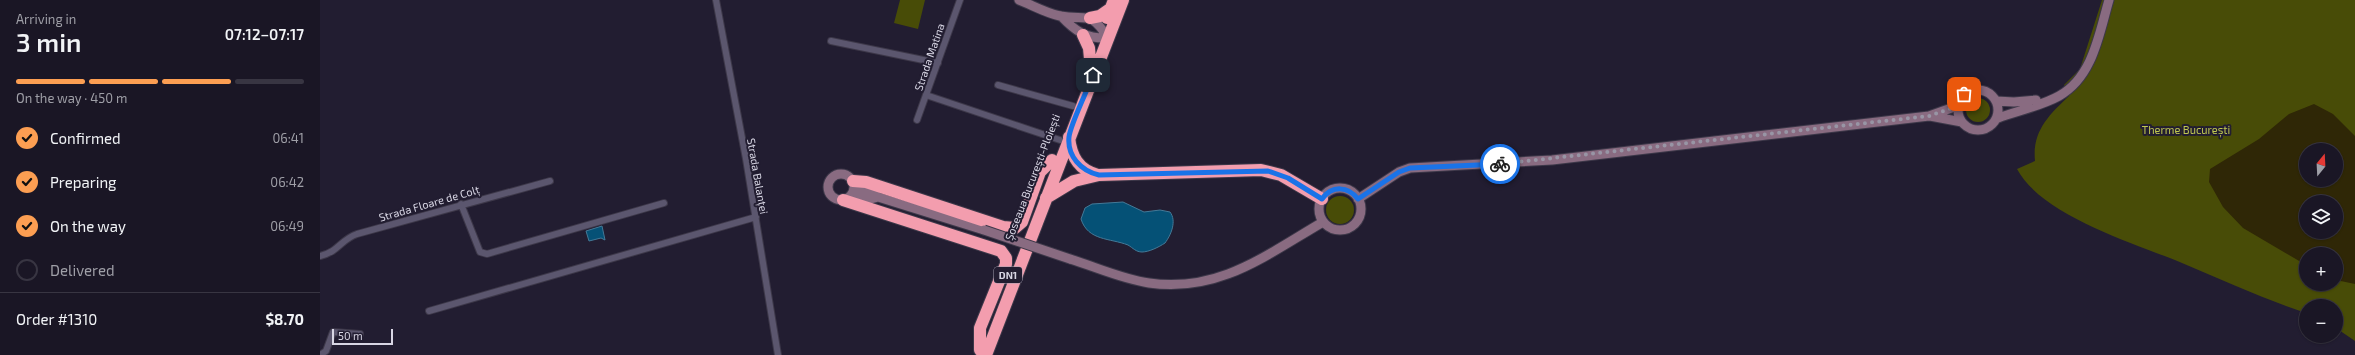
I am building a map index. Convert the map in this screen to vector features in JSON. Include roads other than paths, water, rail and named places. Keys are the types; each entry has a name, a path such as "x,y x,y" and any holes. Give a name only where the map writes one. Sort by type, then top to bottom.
{"highway":[{"name":"DN1","path":"1114,7 1123,0"},
{"path":"1090,18 1100,16 1114,7"},
{"name":"Șoseaua București-Ploiești","path":"981,353 1046,198 1065,138 1114,7"},
{"path":"1083,35 1089,48 1090,60"},
{"name":"Șoseaua București-Ploiești","path":"981,353 1052,160 1065,138 1073,106 1090,60 1103,35"},
{"path":"1065,138 1078,164 1086,171 1099,175"},
{"path":"853,184 866,182 1002,227 1016,228 1022,222 1040,172 1052,160"},
{"path":"1046,198 1069,183 1099,175 1268,171 1288,178 1322,199"},
{"path":"847,198 990,246 1004,254 1004,268 980,328 981,353"}],"street":[{"name":"Strada Balanței","path":"716,0 756,217 778,355"},
{"name":"Strada Matina","path":"917,120 960,0"},
{"path":"1019,0 1060,16 1090,18 1103,35"},
{"path":"1998,118 1996,101 1990,94 1976,90 1964,94 1958,106 1957,112 1962,122 1969,128 1982,130 1993,125 1998,118 2059,96 2077,82 2088,66 2109,0"},
{"path":"1060,16 1083,35 1103,35"},
{"path":"831,41 938,63"},
{"path":"998,85 1073,106"},
{"path":"926,95 1065,138"},
{"path":"1996,101 2026,102 2059,96"},
{"path":"1358,199 1399,172 1410,168 1546,160 1929,116 1958,106"},
{"path":"1929,116 1962,122"},
{"path":"878,197 871,199 835,198 830,192 831,180 842,174 853,184 872,192 878,197 1070,259 1148,282 1186,284 1205,282 1240,270 1323,222"},
{"name":"Strada Floare de Colț","path":"320,256 337,250 347,238 357,234 461,204 550,181"},
{"path":"847,198 853,184"},
{"path":"1339,188 1350,191 1358,199 1360,214 1351,227 1339,230 1327,226 1323,222 1319,210 1322,199 1329,191 1339,188"},
{"path":"461,204 480,252 487,254 664,203"},
{"path":"429,311 756,217"},
{"path":"320,355 326,351 333,332 360,334"}],"water":[{"path":"1123,202 1144,212 1160,210 1170,212 1173,224 1171,232 1165,243 1157,248 1140,252 1128,245 1100,238 1084,226 1081,219 1085,208 1092,204"},
{"path":"602,226 605,240 601,238 589,241 586,231"}],"park label":[{"name":"Therme București","path":"2186,129"}]}
